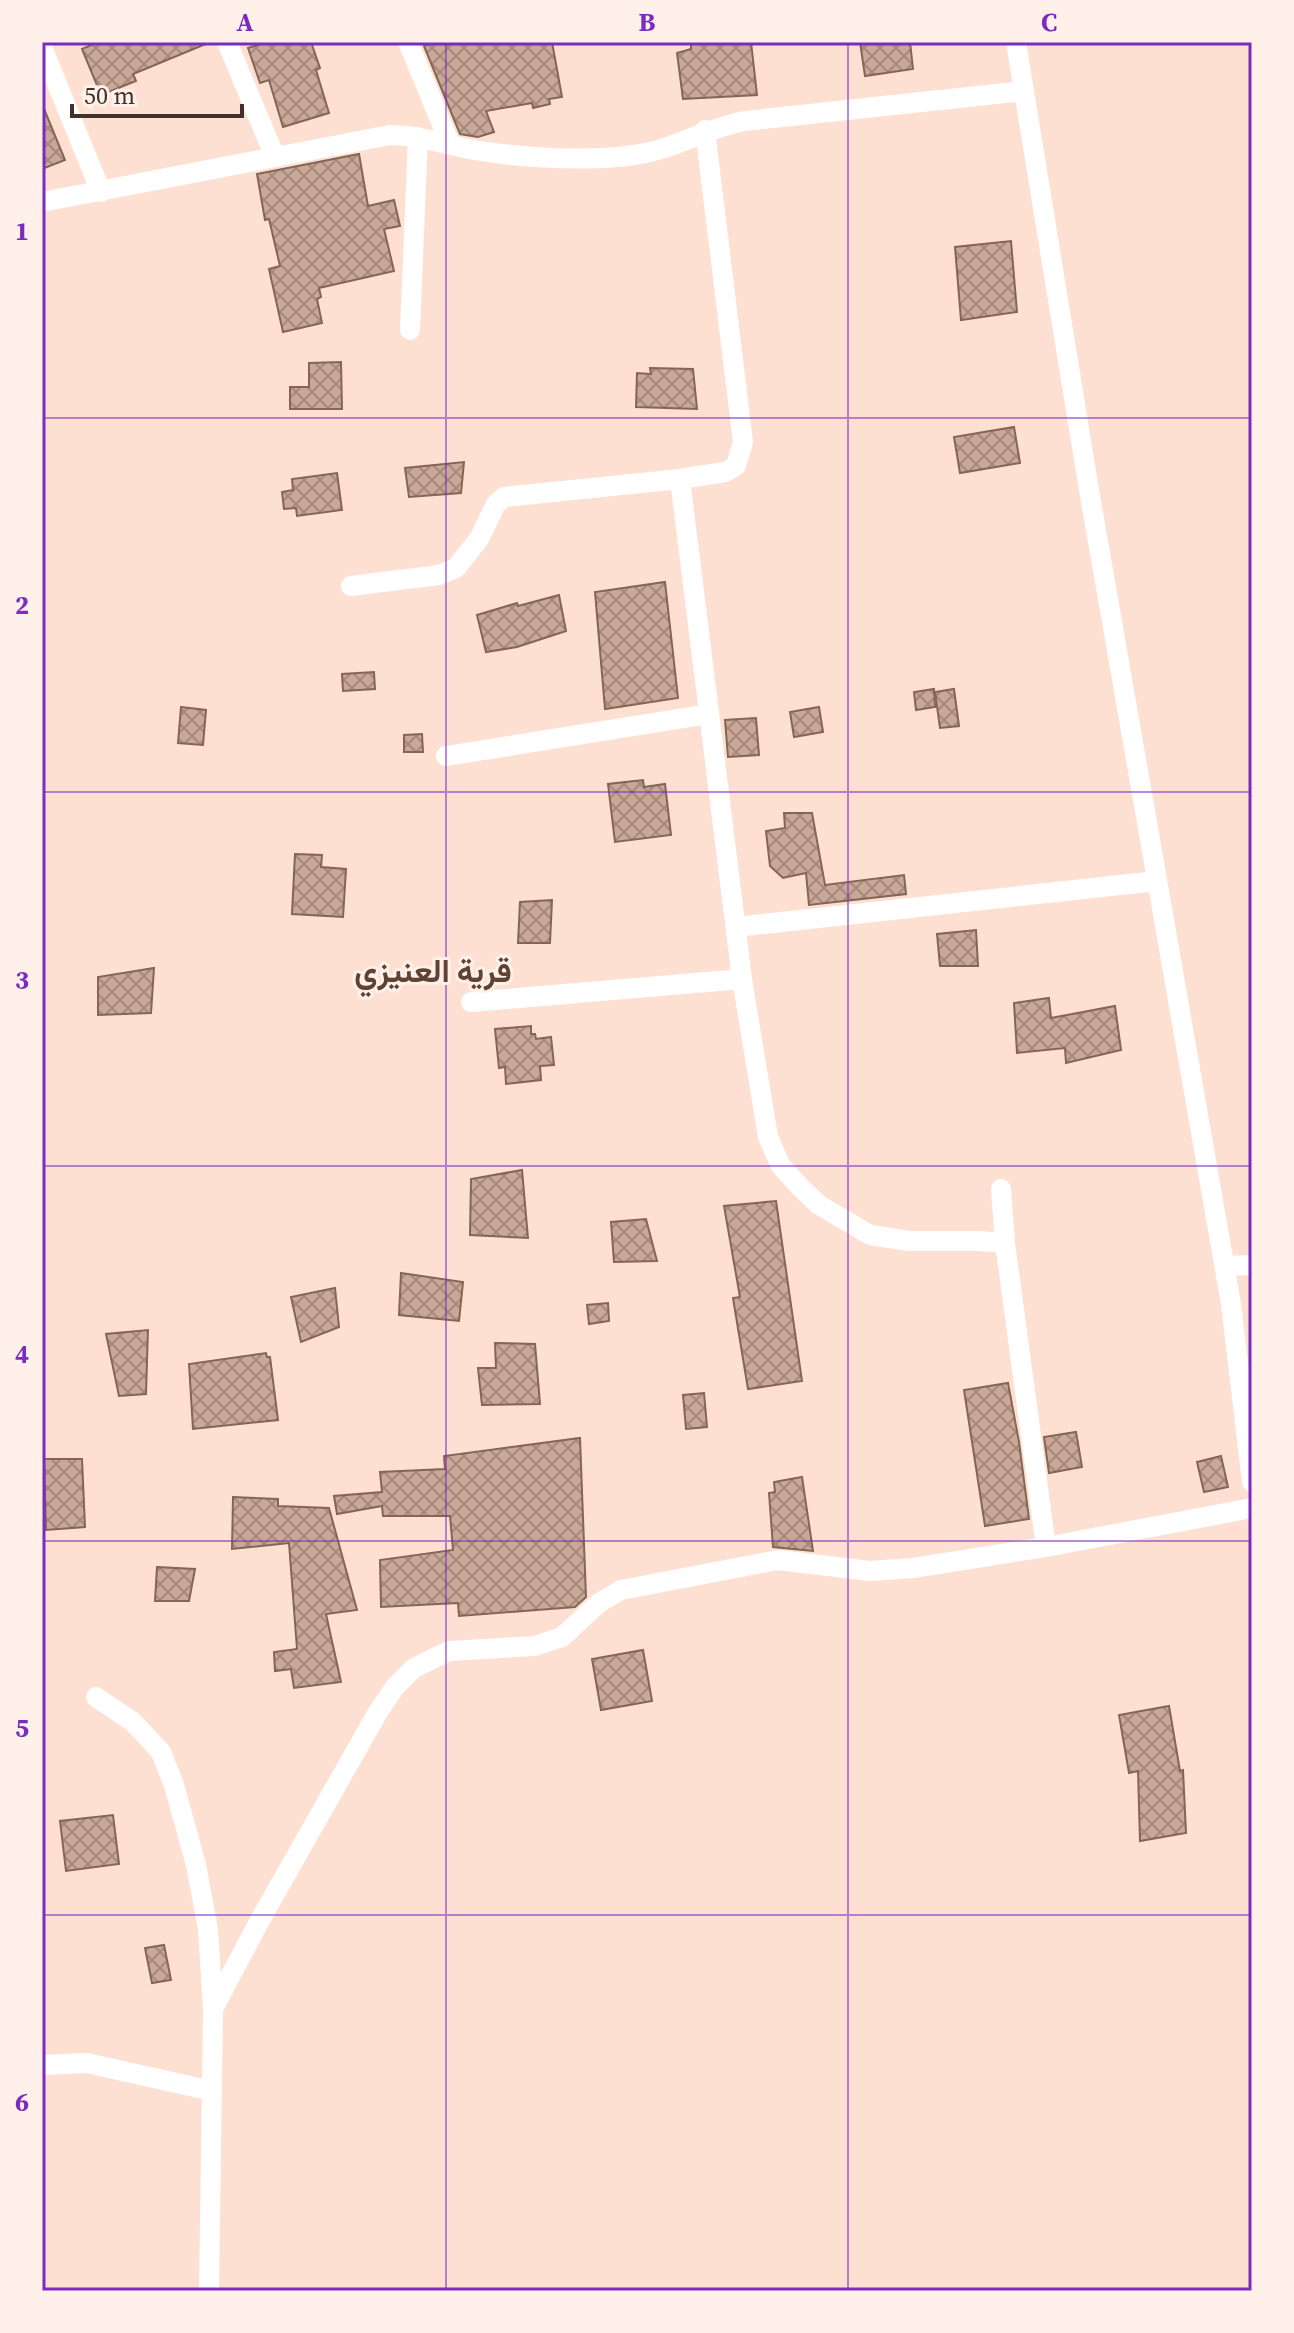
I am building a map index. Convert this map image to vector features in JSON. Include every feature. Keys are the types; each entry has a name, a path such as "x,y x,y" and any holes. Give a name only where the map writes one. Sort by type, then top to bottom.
{"street":[{"path":"227,42 275,157"},
{"path":"408,42 450,144"},
{"path":"1016,42 1089,490 1225,1266 1252,1482"},
{"path":"42,47 101,192"},
{"path":"42,202 390,135 418,137 514,155 633,155 668,148 705,130 745,121 1024,91"},
{"path":"351,586 439,575 456,568 479,539 496,504 504,497 680,479 725,472 736,466 743,442 705,130"},
{"path":"410,330 418,137"},
{"path":"680,479 742,979 768,1137 781,1166 800,1187 819,1205 870,1235 909,1241 1005,1243"},
{"path":"446,756 709,714"},
{"path":"736,927 1157,881"},
{"path":"471,1002 742,979"},
{"path":"1001,1189 1005,1243 1046,1547"},
{"path":"1225,1266 1252,1265"},
{"path":"213,2009 378,1712 395,1687 414,1668 449,1651 535,1646 562,1637 599,1603 621,1590 653,1582 778,1560 870,1571 913,1568 1046,1547 1252,1508"},
{"path":"96,1697 133,1722 161,1752 174,1785 196,1865 208,1929 213,2009 209,2291"},
{"path":"42,2065 87,2063 212,2091"}],"building":[{"path":"98,42 208,43 133,74 136,81 101,95 82,49"},
{"path":"267,42 311,42 329,113 283,127 269,80 260,83 248,48"},
{"path":"435,42 552,42 562,97 549,99 550,104 533,108 532,103 486,111 494,132 478,137 460,134 424,46"},
{"path":"691,42 751,42 757,95 683,99 677,53 691,49"},
{"path":"860,42 910,42 913,69 865,76"},
{"path":"42,104 65,160 42,169"},
{"path":"359,154 368,206 394,200 400,226 384,229 394,271 319,288 321,297 317,299 322,323 283,332 269,269 280,266 269,219 265,220 257,174"},
{"path":"1011,241 1017,312 961,320 955,247"},
{"path":"341,362 342,409 290,409 290,387 309,387 309,363"},
{"path":"650,368 693,369 697,409 636,407 637,373 651,374"},
{"path":"1014,427 1020,463 960,473 954,437"},
{"path":"464,462 461,493 409,497 405,468"},
{"path":"337,473 342,510 297,516 296,508 284,509 282,492 293,490 292,479"},
{"path":"665,582 678,698 605,709 595,592"},
{"path":"559,595 566,631 517,647 486,652 477,615"},
{"path":"374,672 375,689 343,691 342,674"},
{"path":"934,689 935,707 916,710 914,692"},
{"path":"954,689 959,726 940,728 935,692"},
{"path":"181,707 206,710 203,745 178,743"},
{"path":"819,707 823,732 794,737 790,712"},
{"path":"756,718 759,755 728,757 725,720"},
{"path":"422,734 423,752 404,752 404,735"},
{"path":"643,780 644,787 665,784 671,835 615,842 608,784"},
{"path":"784,813 812,813 825,885 904,875 906,894 809,905 806,873 783,878 770,866 766,831 785,828"},
{"path":"295,854 322,855 321,867 346,869 343,917 292,914"},
{"path":"552,900 550,943 518,943 520,902"},
{"path":"976,930 978,966 940,966 937,934"},
{"path":"154,968 151,1013 98,1015 98,977"},
{"path":"1049,998 1051,1018 1115,1006 1121,1050 1066,1063 1065,1048 1017,1053 1014,1003"},
{"path":"531,1026 531,1034 535,1034 536,1039 551,1037 554,1065 540,1066 541,1080 506,1084 505,1067 499,1068 495,1029"},
{"path":"522,1170 528,1238 470,1235 471,1179"},
{"path":"776,1201 802,1381 748,1389 733,1298 740,1297 724,1206"},
{"path":"646,1219 657,1261 614,1262 611,1222"},
{"path":"401,1273 463,1282 459,1321 399,1315"},
{"path":"335,1288 339,1327 301,1342 291,1297"},
{"path":"608,1303 609,1321 589,1324 587,1305"},
{"path":"148,1330 146,1394 119,1396 106,1334"},
{"path":"495,1343 535,1344 540,1404 482,1405 478,1368 496,1368"},
{"path":"266,1353 270,1357 278,1420 193,1429 189,1364"},
{"path":"1008,1383 1029,1519 985,1526 964,1390"},
{"path":"704,1393 707,1427 686,1429 683,1395"},
{"path":"1076,1432 1082,1467 1049,1473 1044,1437"},
{"path":"580,1438 586,1597 575,1607 459,1616 458,1603 381,1607 380,1560 453,1550 450,1516 383,1516 382,1506 337,1514 334,1496 382,1492 380,1472 445,1469 444,1456"},
{"path":"1221,1456 1228,1487 1204,1492 1197,1462"},
{"path":"44,1459 82,1459 85,1527 46,1530"},
{"path":"802,1477 813,1551 773,1547 769,1493 775,1492 774,1482"},
{"path":"233,1497 278,1499 278,1506 329,1508 357,1610 326,1614 341,1682 294,1688 291,1669 275,1671 274,1652 297,1649 289,1543 232,1549"},
{"path":"157,1567 195,1569 189,1601 155,1601"},
{"path":"643,1650 652,1701 601,1710 592,1659"},
{"path":"1169,1706 1180,1771 1183,1770 1186,1833 1140,1841 1138,1771 1129,1773 1119,1715"},
{"path":"113,1815 119,1864 66,1871 60,1821"},
{"path":"164,1945 171,1980 152,1983 145,1948"}],"district":[{"name":"قرية العنيزي","path":"433,971"}]}
